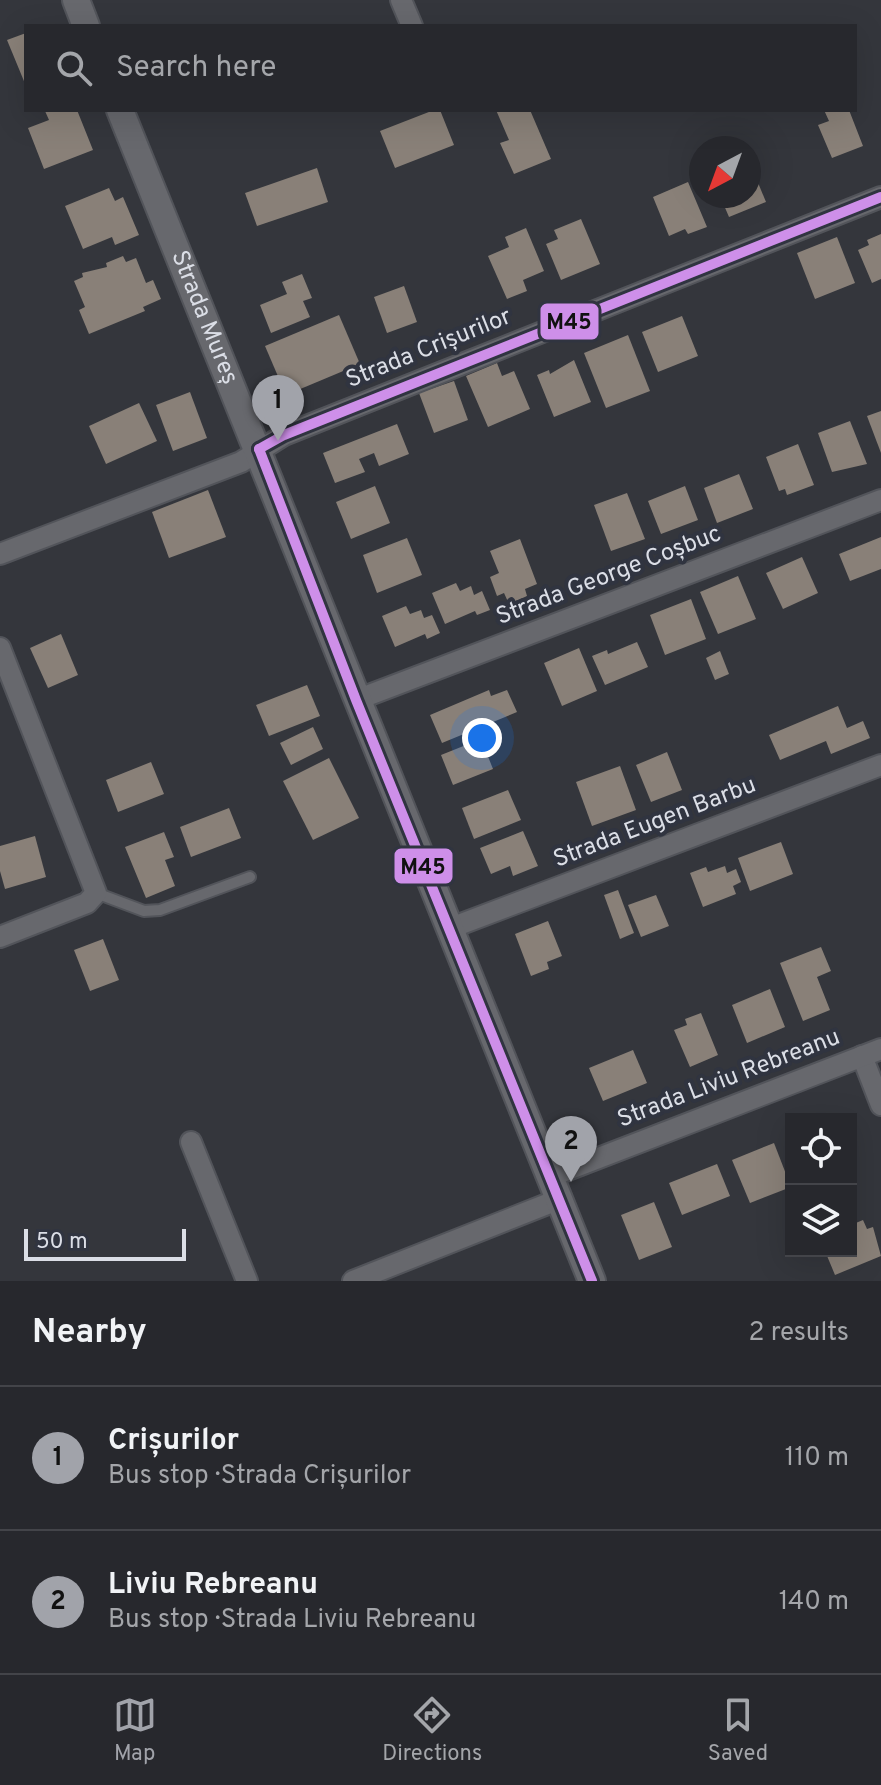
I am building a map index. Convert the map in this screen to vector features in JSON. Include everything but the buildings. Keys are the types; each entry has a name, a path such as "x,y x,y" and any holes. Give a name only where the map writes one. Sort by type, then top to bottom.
{"street":[{"path":"76,0 85,24"},
{"path":"401,0 411,24"},
{"name":"Strada Mureș","path":"121,112 592,1281"},
{"name":"Strada Crișurilor","path":"0,554 241,462 284,435 881,197"},
{"name":"Strada George Coșbuc","path":"356,700 881,500"},
{"path":"0,648 96,893 87,903 0,937"},
{"name":"Strada Eugen Barbu","path":"448,929 881,765"},
{"path":"872,1052 881,1105"},
{"name":"Strada Liviu Rebreanu","path":"353,1281 556,1187 872,1052"},
{"path":"191,1142 247,1281"}],"lane":[{"path":"96,893 124,905 160,910 250,877"}],"transit line":[{"name":"M45","path":"259,449 284,435 881,197"},
{"name":"M45","path":"259,449 356,700 592,1281"}],"place":[{"name":"Crișurilor","path":"278,441"},
{"name":"Liviu Rebreanu","path":"571,1182"}]}
